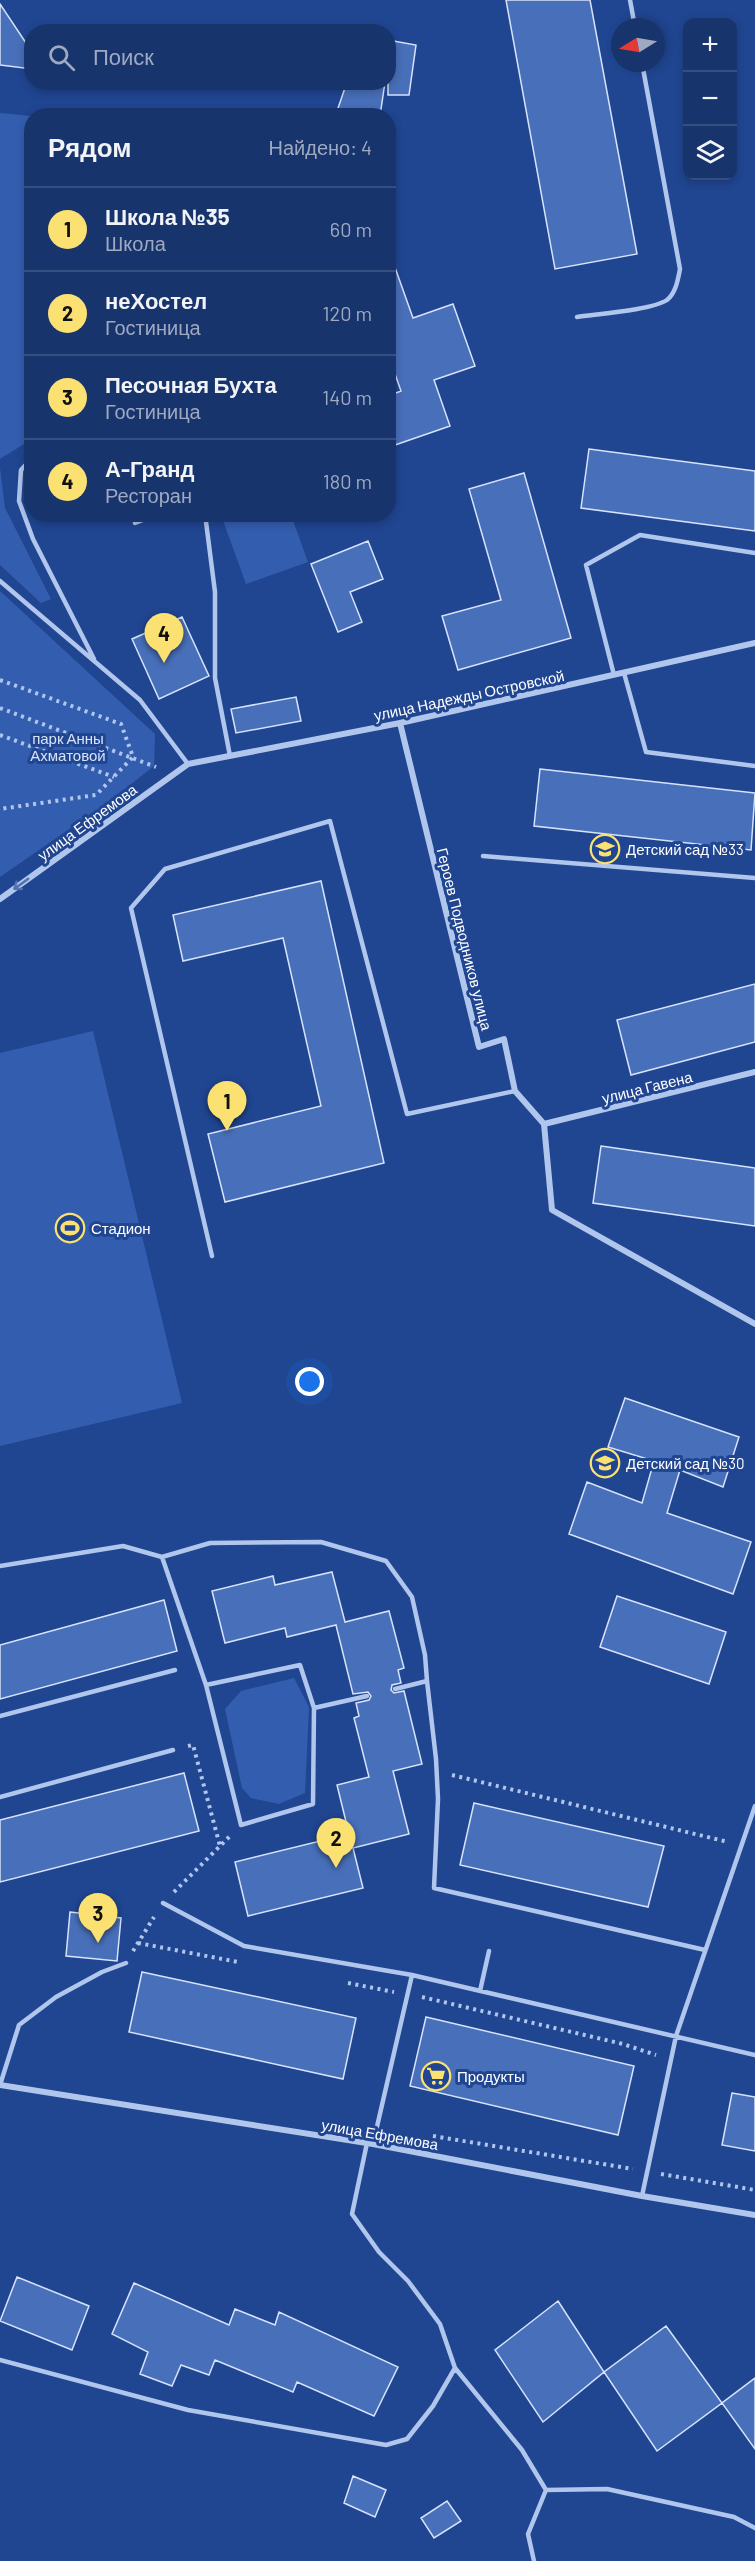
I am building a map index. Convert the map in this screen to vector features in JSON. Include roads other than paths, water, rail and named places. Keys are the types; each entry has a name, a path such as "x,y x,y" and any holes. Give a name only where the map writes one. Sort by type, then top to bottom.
{"street":[{"name":"улица Надежды Островской","path":"188,764 400,723 755,643"},
{"name":"Героев Подводников улица","path":"400,723 479,1047 504,1040 514,1091"},
{"name":"улица Ефремова","path":"0,899 188,764"},
{"name":"улица Гавена","path":"544,1124 755,1072"},
{"path":"514,1091 544,1124 552,1210 755,1324"},
{"name":"улица Ефремова","path":"0,2085 370,2144 642,2196 755,2215"}],"lane":[{"path":"630,0 633,18"},
{"path":"577,318 651,305 668,299 676,286 680,269 644,72"},
{"path":"24,467 21,470 19,501 24,515"},
{"path":"27,522 33,539 96,662"},
{"path":"206,522 215,592 214,678 230,756"},
{"path":"614,675 586,566 640,535 755,553"},
{"path":"0,580 140,700 188,764"},
{"path":"624,673 646,752 755,766"},
{"path":"212,1256 131,908 165,868 330,821 407,1114 514,1091"},
{"path":"483,856 755,878"},
{"path":"0,1566 123,1546 162,1557 210,1543 321,1542 386,1561 412,1597 425,1655 437,1772 434,1888 705,1950"},
{"path":"162,1557 206,1685 241,1825 313,1804 314,1708 300,1665 206,1685"},
{"path":"0,1716 175,1670"},
{"path":"394,1689 427,1681"},
{"path":"314,1708 367,1696"},
{"path":"0,1797 173,1750"},
{"path":"642,2196 676,2036 755,1806"},
{"path":"163,1904 244,1946 412,1975 755,2055"},
{"path":"480,1991 489,1951"},
{"path":"0,2085 19,2025 56,1996 102,1972 126,1963"},
{"path":"412,1975 352,2214 379,2252 408,2281 440,2324 455,2368 522,2450 546,2490"},
{"path":"0,2360 188,2410 386,2445 407,2439 433,2406 455,2368"},
{"path":"546,2490 607,2489 734,2517 755,2528"},
{"path":"534,2561 528,2534 546,2490"}],"place":[{"name":"А-Гранд","path":"164,663"},
{"name":"Детский сад №33","path":"605,849"},
{"name":"Школа №35","path":"227,1131"},
{"name":"Стадион","path":"70,1228"},
{"name":"Детский сад №30","path":"605,1463"},
{"name":"неХостел","path":"336,1868"},
{"name":"Песочная Бухта","path":"98,1943"},
{"name":"Продукты","path":"436,2076"}],"park label":[{"name":"парк Анны Ахматовой","path":"68,746"}]}
